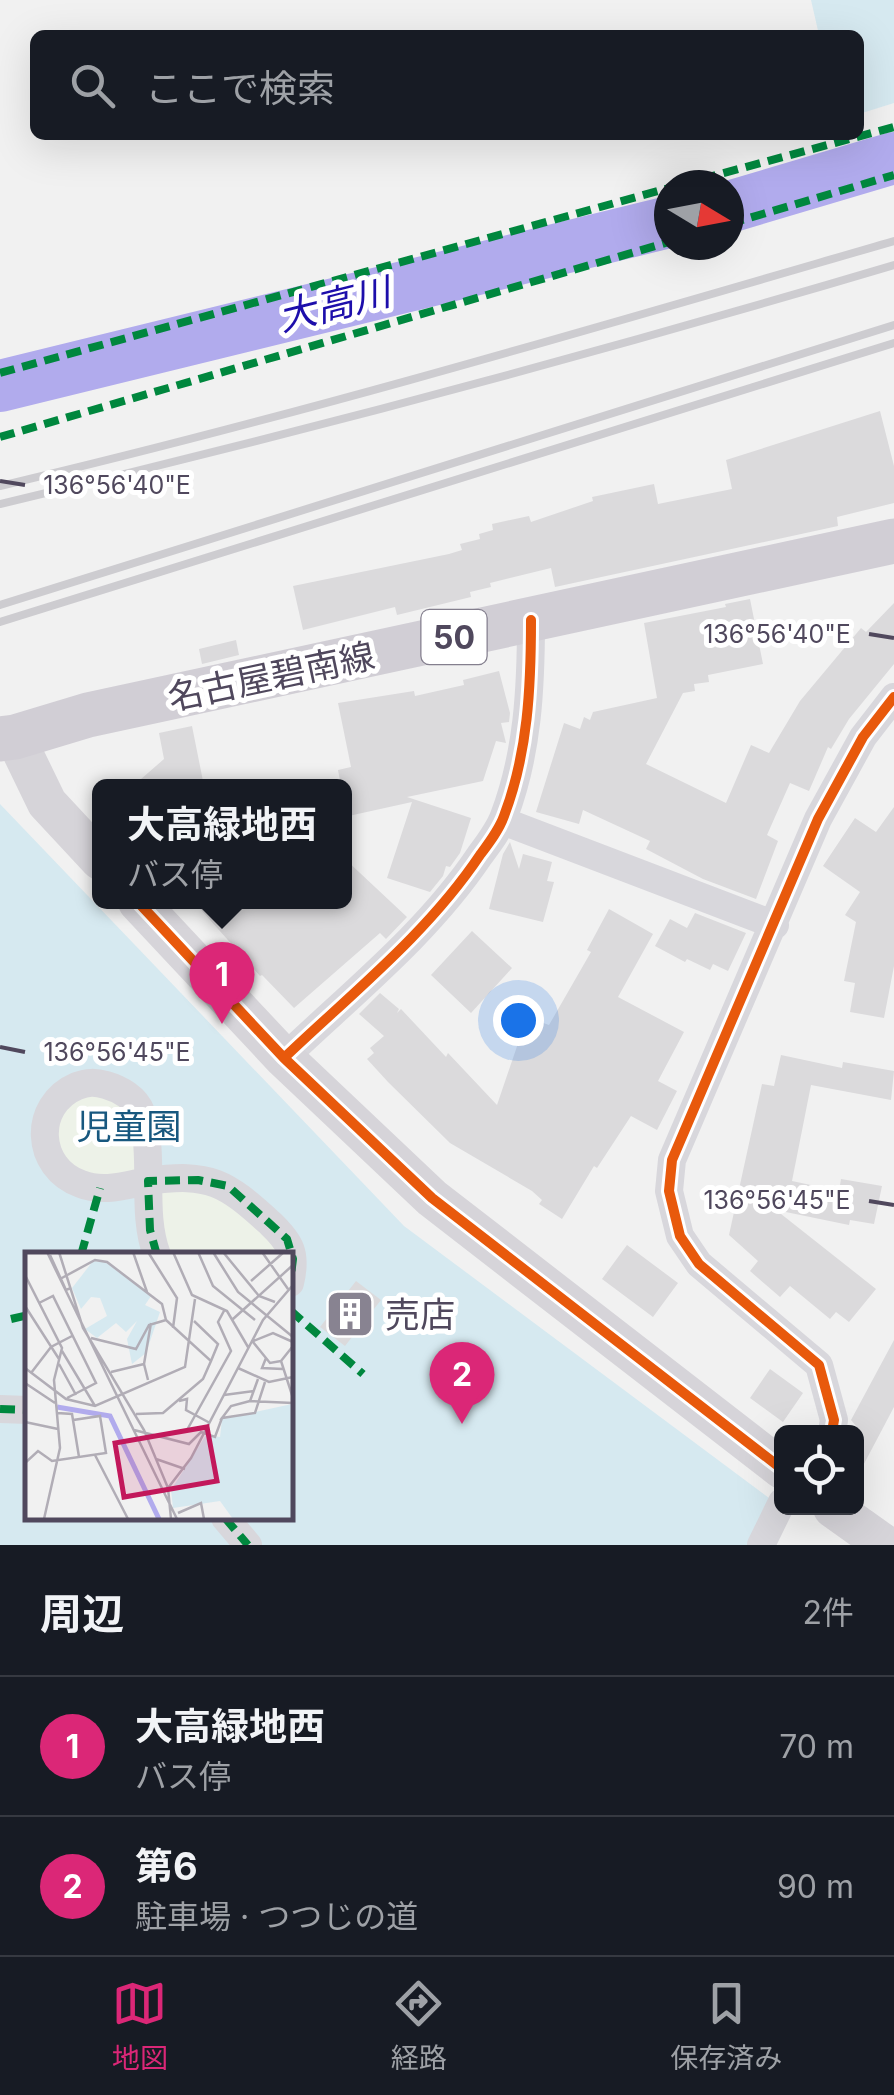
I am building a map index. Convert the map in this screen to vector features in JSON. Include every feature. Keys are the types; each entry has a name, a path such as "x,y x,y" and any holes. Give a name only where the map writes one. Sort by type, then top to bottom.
{"main road":[{"name":"名古屋碧南線","path":"8,738 88,715 894,541"}],"street":[{"path":"284,1058 422,928 456,891 503,821 532,688 531,620"},
{"path":"832,1425 831,1406 819,1365 699,1264 680,1236 669,1191 672,1160 818,818 863,737 894,697"},
{"path":"8,738 47,803 92,851"},
{"path":"503,821 776,924"},
{"path":"145,909 284,1058 432,1198 774,1463"},
{"path":"156,1252 150,1230 148,1181 198,1180 228,1186 287,1239 291,1252"},
{"path":"0,1409 25,1410"},
{"path":"761,1545 776,1515"},
{"path":"843,1515 884,1545"},
{"path":"227,1520 248,1545"}],"green space":[{"path":"811,0 894,0 894,103 864,112 864,30 818,30"},
{"name":"児童園","path":"0,804 92,900 92,909 101,909 404,1226 769,1498 748,1545 0,1545"}],"sand":[{"path":"94,1091 131,1112 140,1167 133,1178 79,1178 50,1138 57,1112"},
{"path":"165,1187 211,1187 282,1252 163,1252 155,1202"}],"building":[{"path":"880,411 894,466 894,503 837,517 838,526 555,587 551,568 490,583 491,587 470,592 471,597 397,615 395,607 303,630 293,586 449,554 462,550 460,544 480,539 479,534 493,530 492,524 529,516 531,522 593,501 592,497 654,484 658,504 732,489 726,460"},
{"path":"750,599 763,664 708,675 709,682 694,684 695,691 683,693 646,764 726,803 751,745 769,753 800,701 861,628 866,632 894,603 894,664 849,719 831,749 828,747 809,791 790,783 767,835 778,841 756,899 703,879 646,849 650,841 583,810 579,824 536,812 564,723 580,729 584,717 590,720 593,712 657,698 644,623"},
{"path":"236,640 239,655 202,664 199,649"},
{"path":"499,671 510,713 509,722 501,723 506,743 496,741 483,781 407,797 471,818 460,853 450,867 446,866 430,892 387,878 412,802 352,815 352,779 340,779 338,770 351,767 338,703 414,691 415,696 464,685 463,680"},
{"path":"192,726 203,779 141,779 164,759 159,733"},
{"path":"894,807 894,966 884,1018 850,1012 855,983 844,981 856,922 845,915 860,892 823,866 855,818 876,832"},
{"path":"510,842 519,869 523,854 552,862 547,881 554,882 543,922 489,909 503,854"},
{"path":"352,865 407,917 386,939 380,933 294,1008 200,909 352,909"},
{"path":"609,909 653,934 618,997 684,1032 658,1081 677,1091 657,1130 631,1116 562,1219 539,1204 542,1200 532,1191 450,1143 388,1082 367,1059 374,1053 370,1048 384,1036 359,1014 380,993 399,1009 397,1013 401,1009 446,1057 448,1053 497,1105 527,1017 549,1025 591,952 587,950"},
{"path":"695,913 746,933 728,971 713,964 710,970 687,959 685,962 655,946 670,919 687,928"},
{"path":"472,931 512,968 471,1013 431,975"},
{"path":"781,1055 842,1068 843,1062 894,1071 891,1100 811,1085 792,1181 839,1191 841,1179 882,1186 874,1224 850,1220 849,1225 776,1210 876,1289 849,1322 836,1312 830,1319 790,1286 780,1297 750,1271 758,1261 729,1235 762,1084 774,1086"},
{"path":"627,1245 678,1283 653,1317 602,1279"},
{"name":"売店","path":"356,1281 381,1300 345,1346 320,1327"},
{"path":"894,1340 894,1407 864,1464 864,1425 855,1425 851,1420"},
{"path":"770,1369 803,1393 783,1422 750,1398"}],"waterway":[{"name":"大高川","path":"744,203 894,158"},
{"name":"大高川","path":"0,386 654,226"}],"railway":[{"path":"0,486 337,400 894,241"},
{"path":"0,504 448,391 894,265"},
{"path":"0,605 894,325"},
{"path":"0,622 894,343"}],"marked path":[{"path":"864,135 894,127"},
{"path":"735,170 846,140"},
{"path":"744,220 894,175"},
{"path":"0,373 654,192"},
{"path":"0,437 654,246"},
{"path":"156,1252 150,1230 148,1181 198,1180 228,1186 287,1239 291,1252"},
{"path":"82,1252 100,1188"},
{"path":"292,1256 292,1267"},
{"path":"292,1312 363,1374"},
{"path":"11,1319 25,1316"},
{"path":"0,1409 25,1410"},
{"path":"227,1520 248,1545"}],"cycle path":[{"path":"284,1058 413,937 459,884 497,831 512,792 523,744 531,620"},
{"path":"833,1425 819,1365 699,1264 680,1236 669,1191 672,1160 818,819 863,737 894,697"},
{"path":"145,909 284,1058 432,1198 774,1463"}],"place":[{"name":"大高緑地西","path":"222,1024"},
{"name":"売店","path":"350,1314"},
{"name":"第6","path":"462,1424"}]}
